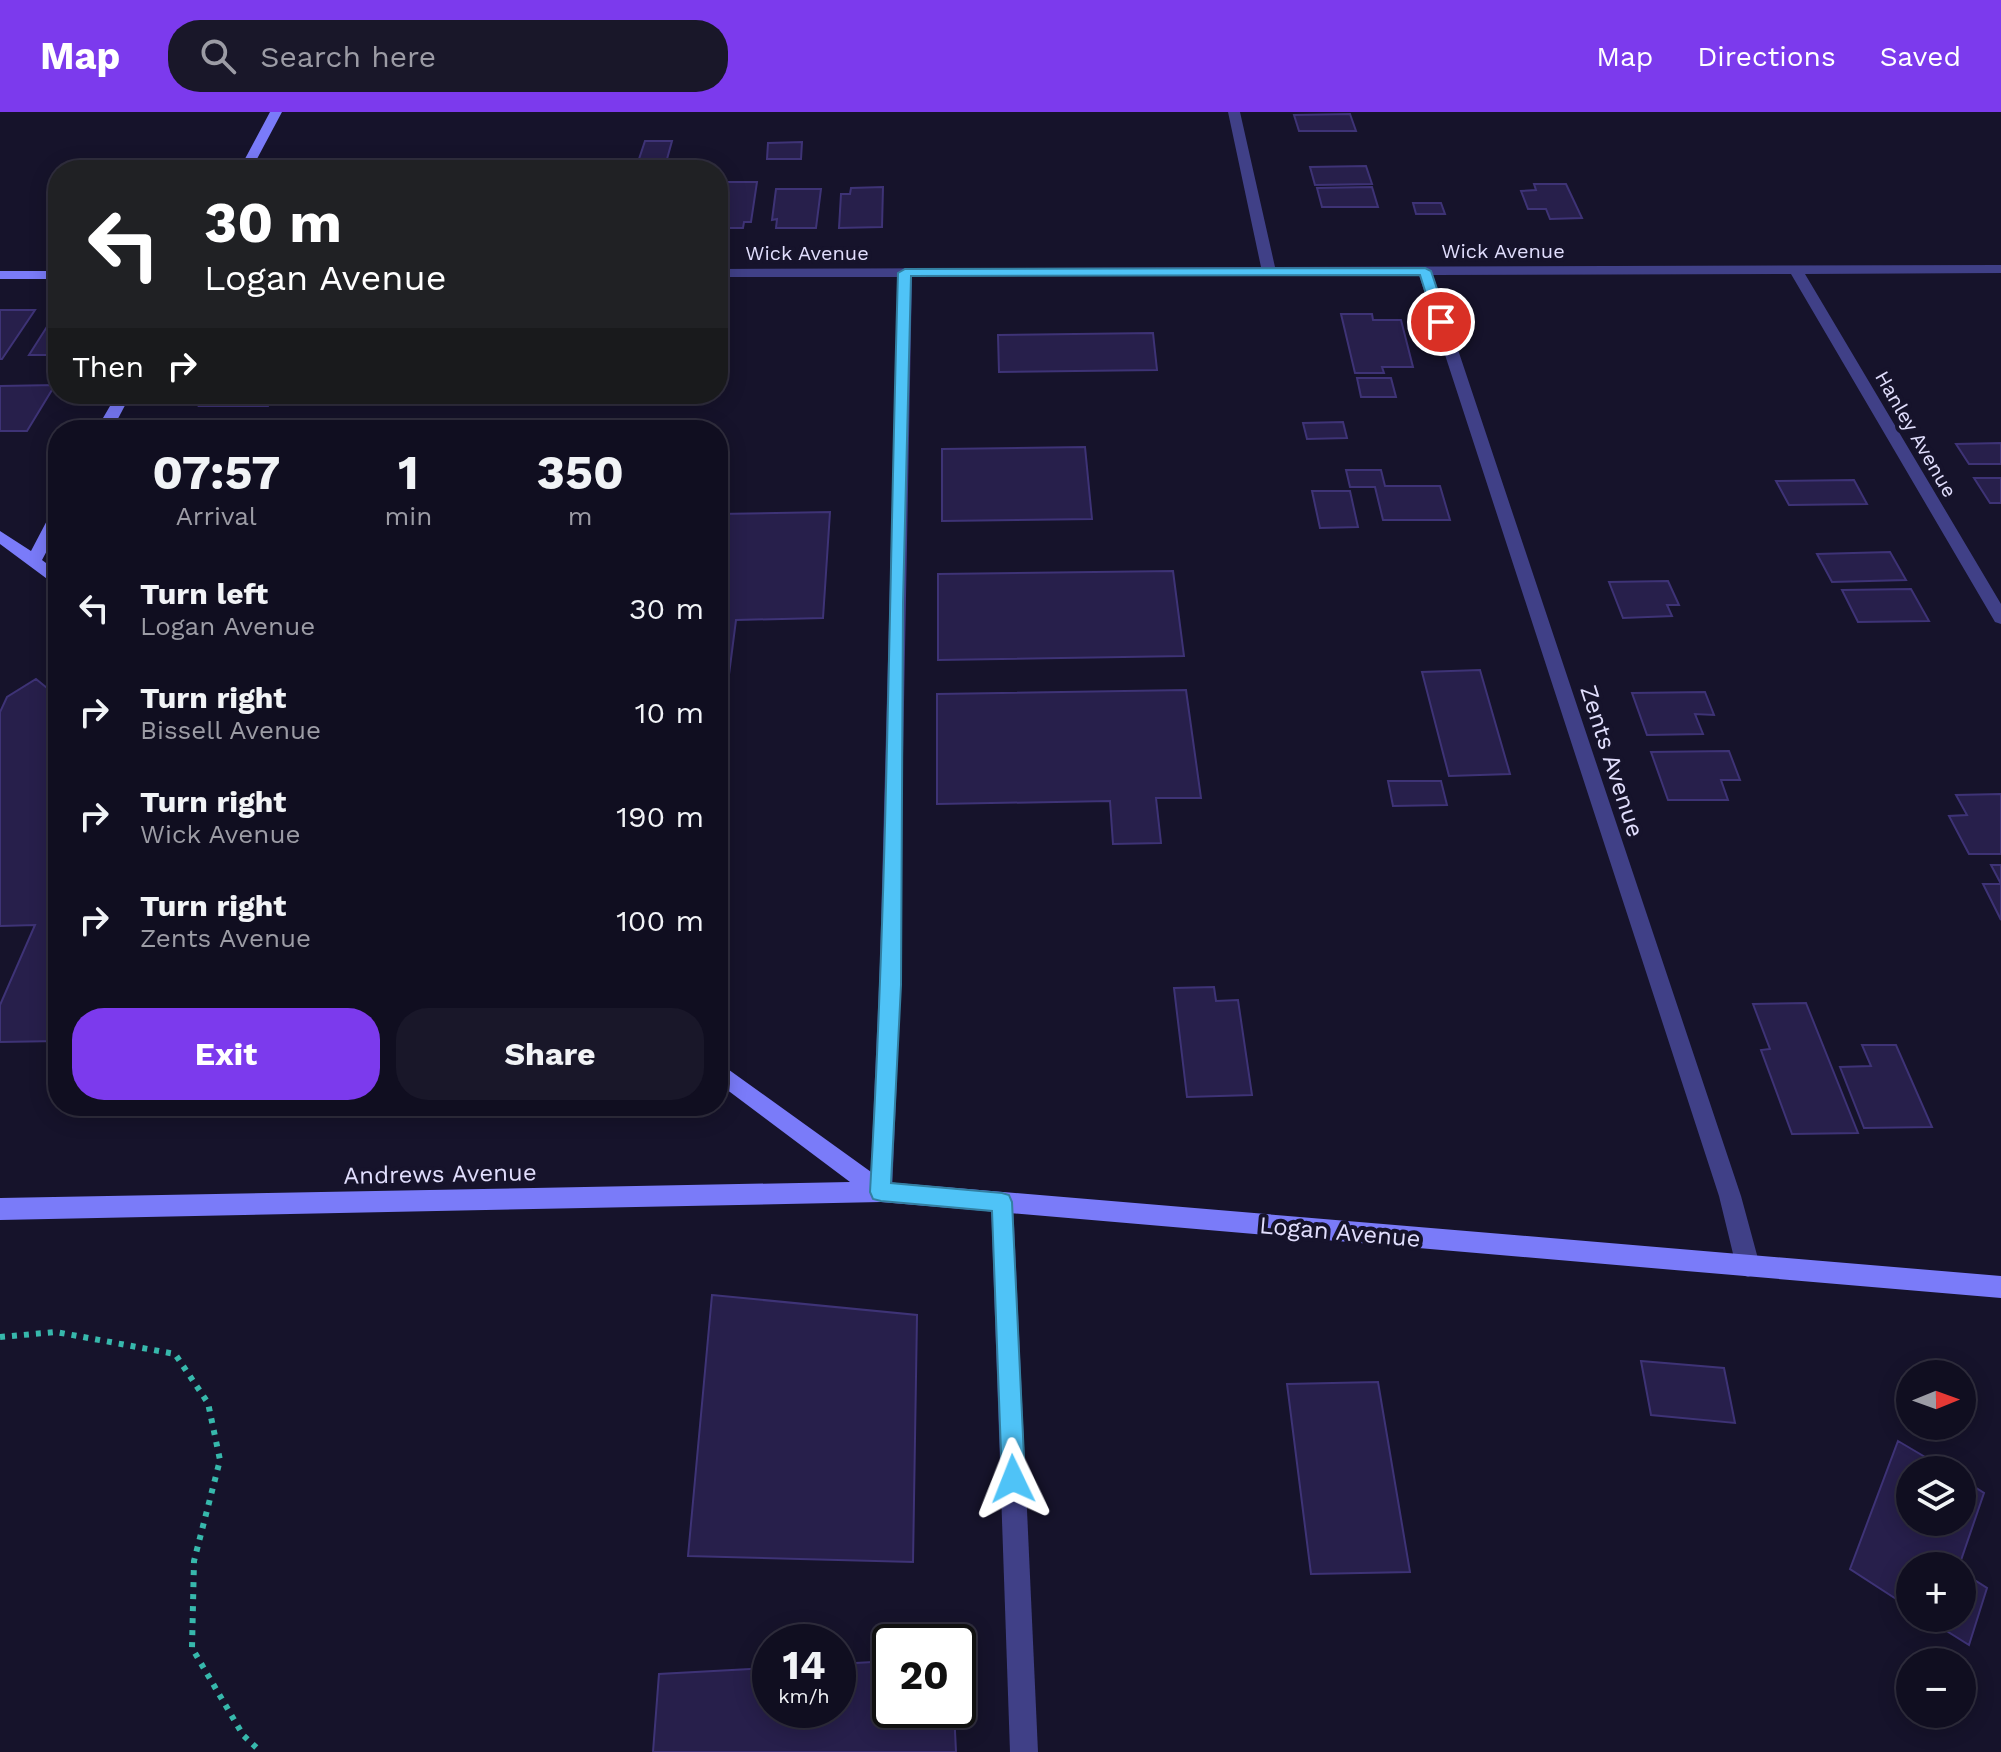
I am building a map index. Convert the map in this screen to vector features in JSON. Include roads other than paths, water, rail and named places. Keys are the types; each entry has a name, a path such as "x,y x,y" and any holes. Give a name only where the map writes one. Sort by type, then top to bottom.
{"street":[{"path":"250,160 276,112"},
{"path":"1234,112 1269,272"},
{"name":"Wick Avenue","path":"728,273 2001,269"},
{"name":"Hanley Avenue","path":"1796,270 2001,618"},
{"name":"Zents Avenue","path":"1425,271 1727,1188 1748,1266"},
{"path":"881,1192 892,985 895,603 905,273"},
{"path":"0,275 48,275"},
{"path":"33,562 48,534"},
{"path":"0,536 48,573"},
{"path":"728,1078 881,1192"},
{"name":"Logan Avenue","path":"881,1192 2001,1287"},
{"name":"Andrews Avenue","path":"0,1209 881,1192"},
{"path":"1002,1202 1024,1752"}]}
